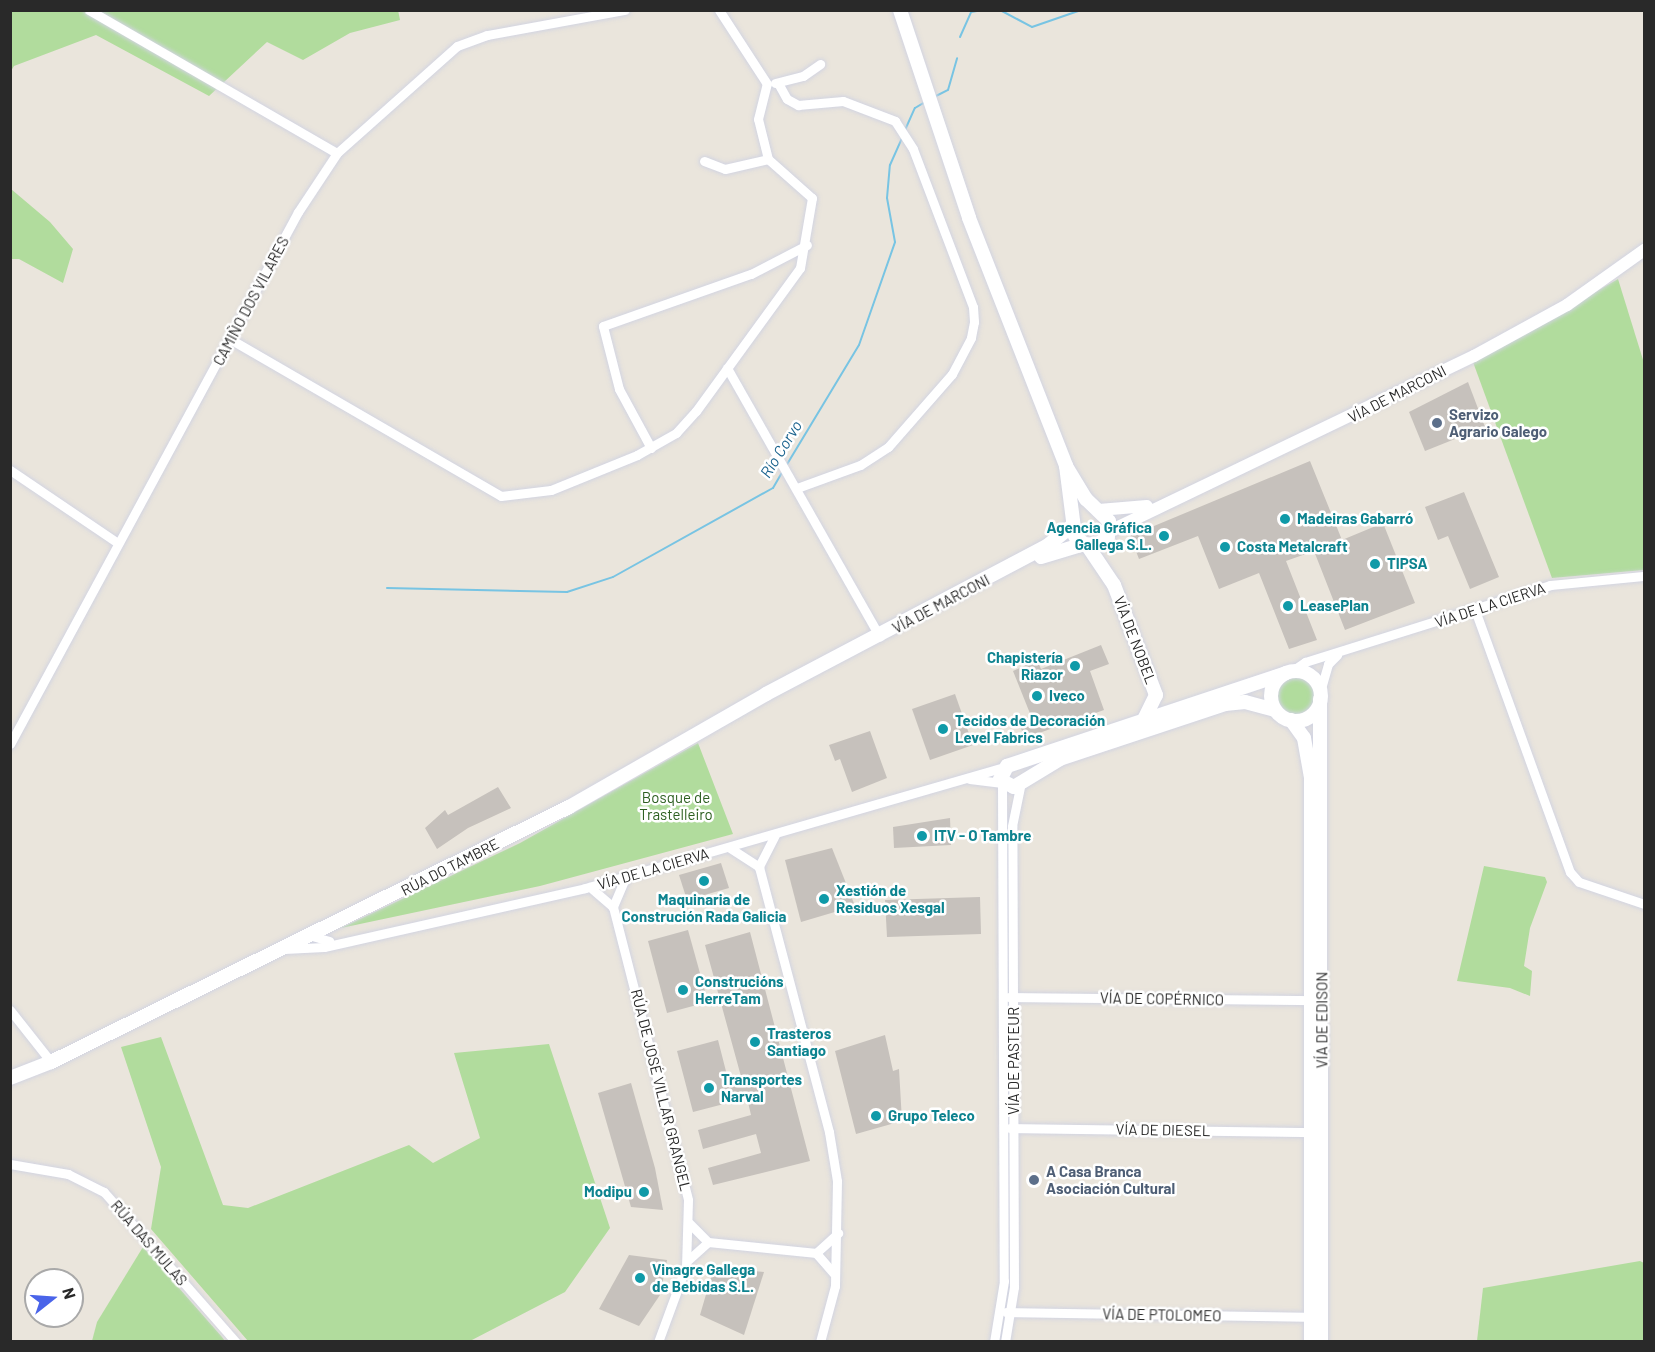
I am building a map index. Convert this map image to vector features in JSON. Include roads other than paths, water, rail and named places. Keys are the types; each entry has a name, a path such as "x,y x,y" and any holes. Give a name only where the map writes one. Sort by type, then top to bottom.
{"main road":[{"path":"900,10 934,119 1066,466 1075,536 1086,545 1109,534 1107,516 1098,509 1066,466"},
{"path":"1074,522 1081,511 1098,509"},
{"name":"VÍA DE MARCONI","path":"880,637 1055,541 1074,522"},
{"name":"VÍA DE NOBEL","path":"1109,534 1114,585"},
{"name":"VÍA DE MARCONI","path":"1002,571 1086,545"},
{"name":"VÍA DE NOBEL","path":"1086,545 1114,585 1156,695 1179,708"},
{"name":"RÚA DO TAMBRE","path":"10,1078 51,1062 284,949 320,940 569,807 766,694 880,637"},
{"path":"1022,780 1020,770 1007,766 1002,783 1014,787 1059,759 1225,704 1245,702 1275,710 1291,720 1313,713 1320,695 1310,676 1289,672 1272,689 1275,710"},
{"name":"VÍA DE LA CIERVA","path":"1007,766 1289,672"},
{"name":"VÍA DE NOBEL","path":"1144,720 1156,695"},
{"name":"VÍA DE EDISON","path":"1320,695 1317,1132 1321,1341"},
{"name":"VÍA DE EDISON","path":"1291,720 1304,738 1311,776 1317,1000"},
{"name":"VÍA DE EDISON","path":"1311,1341 1319,1317"}],"street":[{"path":"89,10 337,153"},
{"name":"CAMIÑO DOS VILARES","path":"10,744 298,212 337,153 457,46 487,35 625,10"},
{"path":"230,339 501,496 551,490 651,448 676,433 788,287 807,245 813,204 810,192 768,159 758,119 767,84 719,10"},
{"path":"767,84 803,76 820,64"},
{"path":"778,83 787,99 798,105 843,101 895,121 904,135 973,307 971,338 952,374 888,447 860,465 797,488"},
{"path":"704,161 725,169 768,159"},
{"path":"651,448 619,389 603,326 751,274 807,245"},
{"name":"VÍA DE MARCONI","path":"1109,534 1157,504 1323,432 1455,365 1567,305 1644,250"},
{"path":"727,368 880,637"},
{"path":"10,470 118,543"},
{"name":"VÍA DE MARCONI","path":"1098,509 1157,504"},
{"name":"VÍA DE LA CIERVA","path":"1289,672 1305,662 1550,585 1644,576"},
{"path":"1475,610 1570,872 1579,882 1644,904"},
{"path":"1320,695 1328,664 1339,653"},
{"name":"VÍA DE LA CIERVA","path":"320,940 590,887 753,842 1007,766"},
{"name":"VÍA DE LA CIERVA","path":"964,779 1002,783"},
{"name":"VÍA DE PASTEUR","path":"1005,1341 1012,1313 1014,1128 1012,826 1022,780"},
{"name":"VÍA DE PASTEUR","path":"994,1341 1001,1311 1002,783"},
{"path":"758,863 775,835"},
{"path":"753,842 829,1132 837,1180 838,1254 820,1341"},
{"path":"730,848 758,863"},
{"path":"590,887 612,903 626,876"},
{"name":"RÚA DE JOSÉ VILLAR GRANGEL","path":"606,882 686,1181 689,1223 687,1260 678,1297 658,1341"},
{"name":"VÍA DE COPÉRNICO","path":"1003,997 1317,1000"},
{"path":"10,1010 51,1062"},
{"name":"VÍA DE DIESEL","path":"1003,1128 1317,1132"},
{"name":"RÚA DAS MULAS","path":"10,1164 77,1177 104,1192 236,1341"},
{"path":"689,1223 705,1241"},
{"path":"820,1253 838,1232"},
{"path":"689,1240 838,1254"},
{"path":"687,1260 705,1241"},
{"path":"820,1253 835,1275"},
{"name":"VÍA DE PTOLOMEO","path":"1001,1311 1319,1317"}],"waterway":[{"name":"Río Corvo","path":"960,37 971,12 983,10"},
{"name":"Río Corvo","path":"1000,10 1032,27 1081,10"},
{"name":"Río Corvo","path":"936,96 948,90 957,58"},
{"name":"Río Corvo","path":"905,130 915,108 925,102"},
{"name":"Río Corvo","path":"786,466 859,345 895,242 887,198 890,165 902,138"},
{"name":"Río Corvo","path":"387,588 567,592 613,577 773,488 783,471"}],"place":[{"name":"Servizo Agrario Galego","path":"1437,423"},
{"name":"Madeiras Gabarró","path":"1285,519"},
{"name":"Agencia Gráfica Gallega S.L.","path":"1164,536"},
{"name":"Costa Metalcraft","path":"1225,547"},
{"name":"TIPSA","path":"1375,564"},
{"name":"LeasePlan","path":"1288,606"},
{"name":"Chapistería Riazor","path":"1075,666"},
{"name":"Iveco","path":"1037,696"},
{"name":"Tecidos de Decoración Level Fabrics","path":"943,729"},
{"name":"ITV - O Tambre","path":"922,836"},
{"name":"Maquinaria de Construción Rada Galicia","path":"704,881"},
{"name":"Xestión de Residuos Xesgal","path":"824,899"},
{"name":"Construcións HerreTam","path":"683,990"},
{"name":"Trasteros Santiago","path":"755,1042"},
{"name":"Transportes Narval","path":"709,1088"},
{"name":"Grupo Teleco","path":"876,1116"},
{"name":"A Casa Branca Asociación Cultural","path":"1034,1180"},
{"name":"Modipu","path":"644,1192"},
{"name":"Vinagre Gallega de Bebidas S.L.","path":"640,1278"}],"park label":[{"name":"Bosque de Trastelleiro","path":"676,806"}]}
